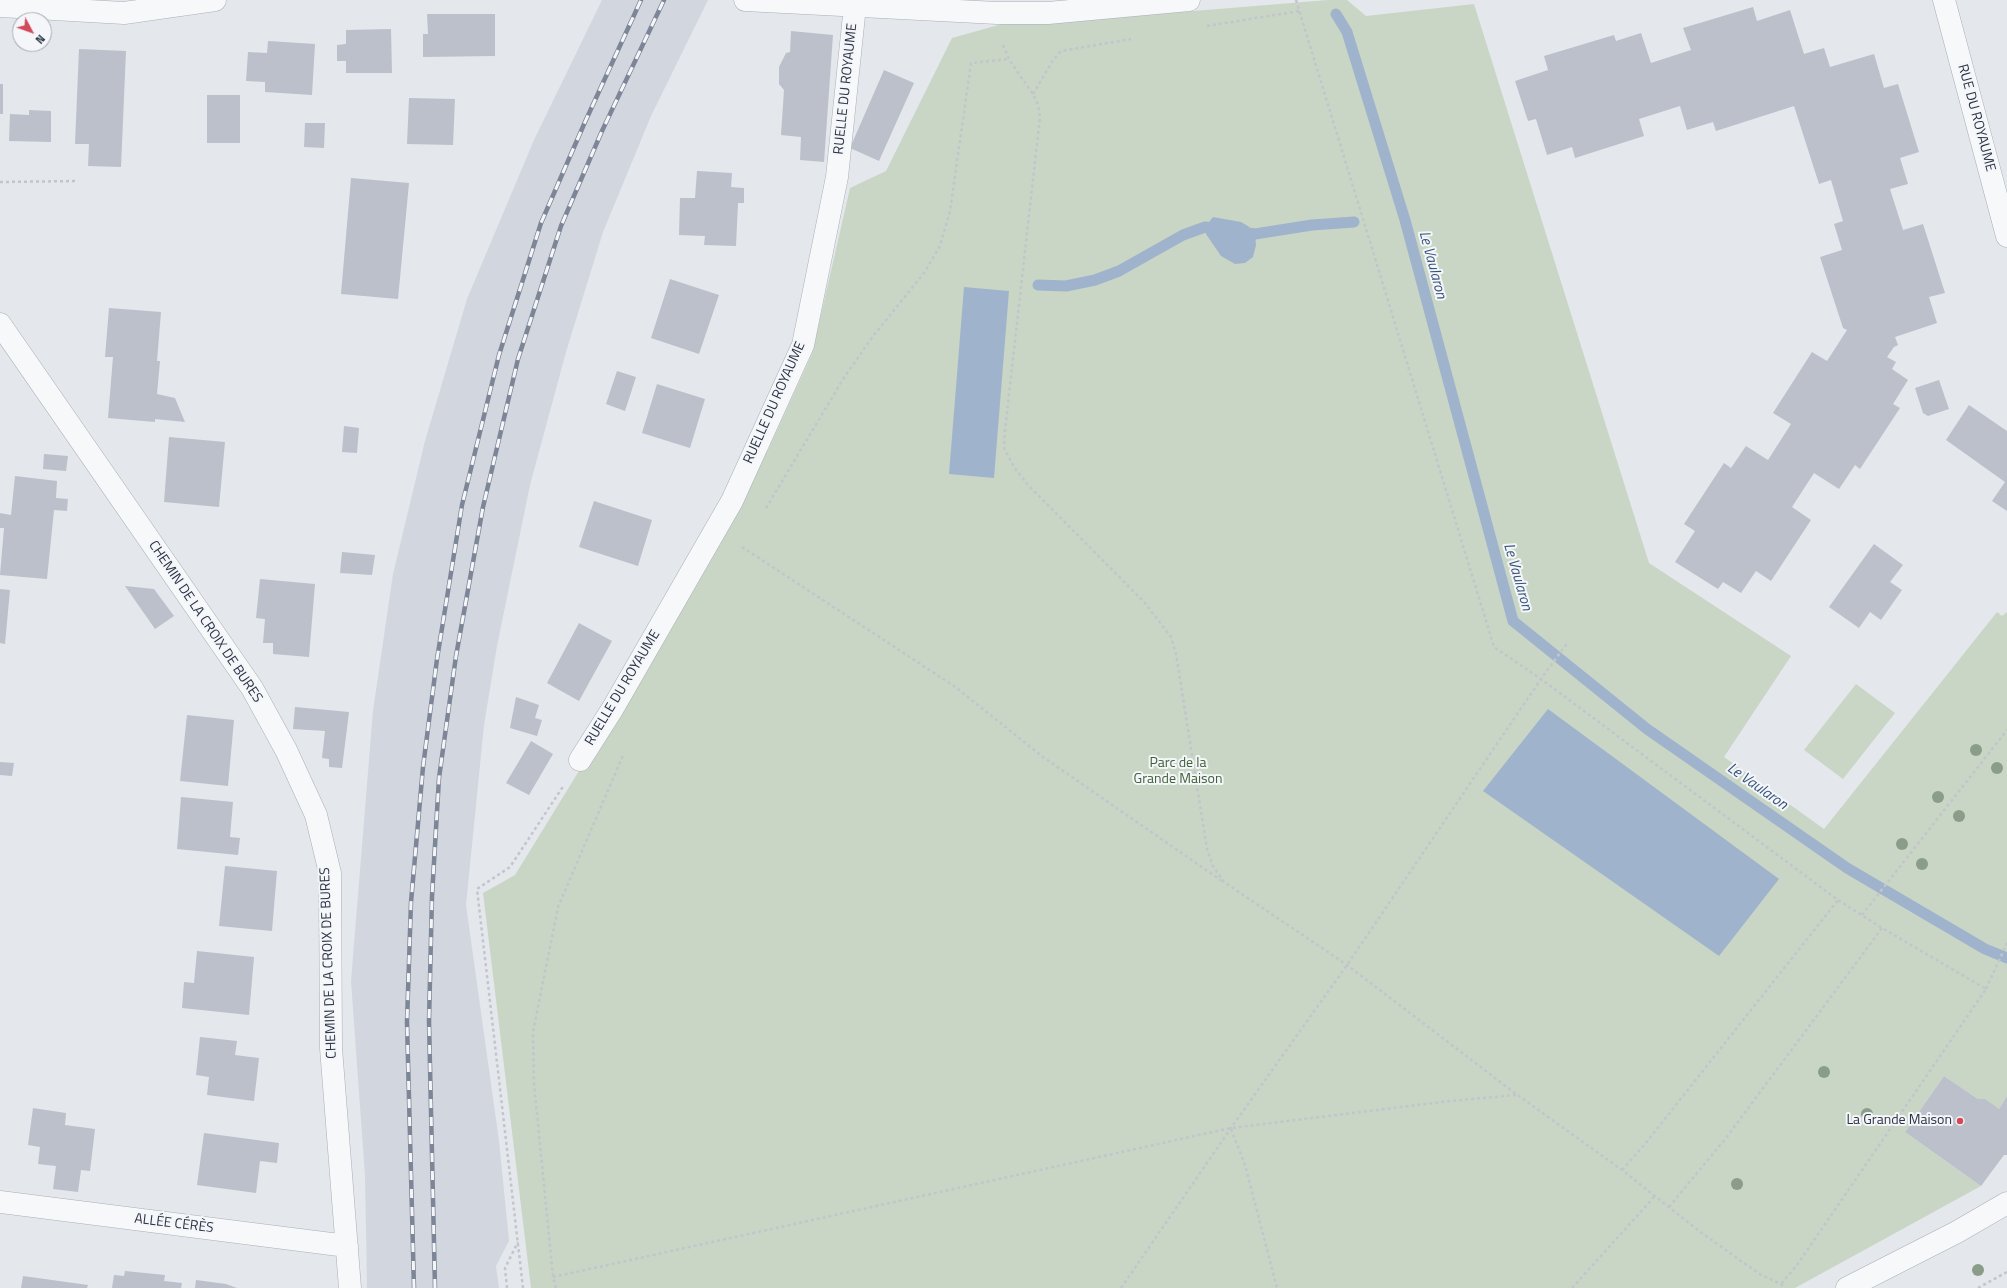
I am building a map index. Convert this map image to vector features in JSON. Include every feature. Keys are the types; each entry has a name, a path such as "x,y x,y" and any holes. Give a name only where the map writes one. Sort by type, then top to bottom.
{"street":[{"path":"0,6 124,13 215,0"},
{"path":"745,0 997,13 1048,13 1189,0"},
{"name":"RUE DU ROYAUME","path":"1944,0 2007,236"},
{"name":"RUELLE DU ROYAUME","path":"580,760 613,708 732,501 803,345 837,177 855,6"},
{"name":"CHEMIN DE LA CROIX DE BURES","path":"0,324 252,688 286,750 316,816 330,874 331,1048 350,1288"},
{"name":"ALLÉE CÉRÈS","path":"0,1202 347,1246"},
{"path":"1847,1288 1957,1232 2007,1203"}],"path":[{"path":"1296,0 1494,647 1541,679 1838,900 1882,928 1986,989"},
{"path":"997,13 1002,43 1009,59 1033,94 1038,105 1040,117 1004,430 1004,448 1014,467 1028,485 1145,603 1171,637 1178,662 1207,849 1213,866 1224,882"},
{"path":"1033,94 1057,55 1061,51 1076,48"},
{"path":"763,513 845,376 874,335 924,273 940,246 950,211 971,63 1009,59"},
{"path":"0,182 78,181"},
{"path":"738,554 746,540"},
{"path":"742,547 954,686 1043,757 1347,965 1516,1094 1622,1170 1700,1231 1761,1275 1781,1284 1784,1288"},
{"path":"1121,1288 1231,1128 1347,965 1541,679 1568,642"},
{"path":"1862,915 2007,730"},
{"path":"556,1288 553,1277 534,1083 533,1032 558,907 626,749"},
{"path":"523,1288 477,889 510,867 580,760"},
{"path":"1622,1170 1645,1144 1838,900"},
{"path":"1669,1207 1726,1138 1882,928"},
{"path":"1781,1284 1796,1265 1986,989 2007,943"},
{"path":"553,1277 1231,1128 1516,1094"},
{"path":"1231,1128 1245,1166 1277,1288"},
{"path":"1572,1288 1655,1196"},
{"path":"507,1288 505,1268 518,1242"},
{"path":"1978,1288 2007,1272"}],"shaded area":[{"path":"602,0 708,0 651,116 603,232 566,352 530,485 497,646 484,725 466,905 499,1141 509,1241 496,1266 499,1288 367,1288 365,1176 351,981 373,711 393,574 425,441 467,299 534,140"}],"green space":[{"name":"Parc de la Grande Maison","path":"1328,0 1347,0 1366,16 1474,4 1649,563 1791,656 1724,757 1824,829 1997,612 2002,616 2007,612 2007,1096 1999,1109 1978,1099 1944,1076 1905,1132 1981,1186 1795,1288 531,1288 483,893 515,875 630,688 768,450 812,354 850,188 886,171 952,38 1002,24 1047,23"},
{"path":"1856,684 1895,713 1843,779 1804,750"}],"water":[{"path":"1213,217 1241,222 1248,226 1255,234 1256,245 1253,257 1245,263 1235,264 1221,256 1206,234 1205,227"},
{"path":"964,287 1009,291 994,478 949,474"},
{"path":"1548,709 1779,879 1719,956 1483,791"}],"building":[{"path":"1753,7 1757,21 1790,10 1804,54 1824,48 1830,67 1874,54 1884,88 1898,84 1919,152 1900,158 1908,184 1890,189 1903,230 1923,224 1945,293 1929,297 1937,323 1895,337 1898,345 1894,347 1887,357 1896,362 1892,369 1908,380 1893,404 1900,408 1860,469 1855,465 1839,489 1814,473 1792,507 1811,520 1771,581 1756,571 1741,593 1723,582 1718,589 1675,562 1695,531 1684,524 1724,463 1731,468 1746,446 1768,460 1791,424 1773,413 1812,352 1827,361 1847,330 1843,328 1820,257 1842,250 1834,224 1843,221 1831,180 1819,184 1794,106 1716,131 1713,122 1687,130 1680,106 1639,119 1644,136 1575,158 1572,147 1547,155 1536,119 1528,121 1515,81 1548,70 1544,56 1614,35 1616,41 1641,33 1651,63 1691,50 1683,28"},
{"path":"427,14 495,14 495,56 423,57 423,34 428,34"},
{"path":"391,29 392,73 346,73 346,61 337,61 337,45 346,44 346,30"},
{"path":"791,31 833,35 824,162 800,160 801,137 781,135 784,90 779,84 779,67 786,53 790,52"},
{"path":"268,41 315,44 312,95 265,92 265,82 246,81 248,52 267,53"},
{"path":"79,49 126,51 121,167 88,166 89,144 75,144"},
{"path":"884,70 914,83 879,161 850,148"},
{"path":"0,84 3,84 3,114 0,114"},
{"path":"207,95 240,95 240,143 207,143"},
{"path":"409,98 455,99 453,145 407,144"},
{"path":"29,110 51,111 51,142 9,141 10,114 29,115"},
{"path":"305,123 325,123 324,148 304,147"},
{"path":"697,171 732,173 731,187 744,188 744,203 738,203 736,246 704,245 705,236 679,235 680,198 695,198"},
{"path":"351,178 409,183 398,299 341,294"},
{"path":"670,279 719,295 699,354 651,338"},
{"path":"109,308 161,312 157,361 160,361 157,394 175,398 185,422 155,419 155,422 108,418 113,357 105,357"},
{"path":"617,371 636,377 625,411 606,404"},
{"path":"1939,380 1949,409 1928,416 1923,413 1915,388"},
{"path":"657,384 705,399 690,448 642,433"},
{"path":"1969,405 2007,431 2007,511 1992,501 2005,482 1946,440"},
{"path":"344,426 359,428 357,453 342,452"},
{"path":"169,437 225,442 219,507 164,502"},
{"path":"44,454 68,456 66,471 43,469"},
{"path":"15,476 57,481 56,498 68,499 67,511 54,510 47,579 0,575 4,528 0,528 0,513 11,515"},
{"path":"594,501 652,520 638,566 579,547"},
{"path":"1874,544 1903,565 1890,582 1902,590 1881,620 1870,612 1859,628 1829,607"},
{"path":"342,552 375,555 372,575 340,573"},
{"path":"260,579 315,584 309,657 273,654 273,643 263,643 265,619 256,618"},
{"path":"125,586 154,589 174,616 155,629"},
{"path":"0,589 10,590 5,644 0,643"},
{"path":"579,623 612,641 579,701 547,683"},
{"path":"516,697 539,705 535,718 542,720 537,736 510,728"},
{"path":"295,707 349,712 342,768 329,767 329,759 322,758 325,731 293,729"},
{"path":"187,715 234,720 228,786 180,781"},
{"path":"531,741 553,754 529,795 506,783"},
{"path":"0,762 14,763 12,776 0,775"},
{"path":"181,797 233,802 230,837 240,838 238,855 177,849"},
{"path":"225,866 277,871 272,931 219,926"},
{"path":"197,951 254,957 249,1015 182,1008 184,982 194,983"},
{"path":"200,1037 237,1041 235,1055 259,1058 254,1101 207,1095 209,1077 196,1075"},
{"name":"La Grande Maison","path":"1944,1076 1978,1099 1985,1099 1999,1109 2007,1096 2007,1155 2004,1155 1981,1186 1905,1132"},
{"path":"33,1108 66,1113 65,1125 95,1129 90,1171 81,1170 78,1192 53,1189 56,1166 38,1164 40,1147 28,1145"},
{"path":"204,1133 279,1143 277,1163 260,1161 256,1193 197,1185"},
{"path":"125,1271 165,1275 164,1281 182,1283 181,1288 112,1288 114,1275 124,1276"},
{"path":"23,1276 88,1285 87,1288 21,1288"},
{"path":"196,1280 226,1284 237,1288 195,1288"}],"waterway":[{"name":"Le Vaularon","path":"1336,14 1347,32 1405,220 1513,621 1647,729 1847,868 1985,949 2007,958"},
{"path":"1240,232 1255,234 1312,225 1354,222"},
{"path":"1038,285 1066,286 1095,280 1119,271 1183,235 1205,227 1219,229"}],"railway":[{"path":"414,1288 407,1022 411,902 423,767 437,659 462,505 499,355 541,223 641,0"},
{"path":"435,1288 429,1021 432,896 439,778 456,656 483,507 518,359 561,226 602,131 664,0"}],"place":[{"name":"La Grande Maison","path":"1960,1121"}]}
